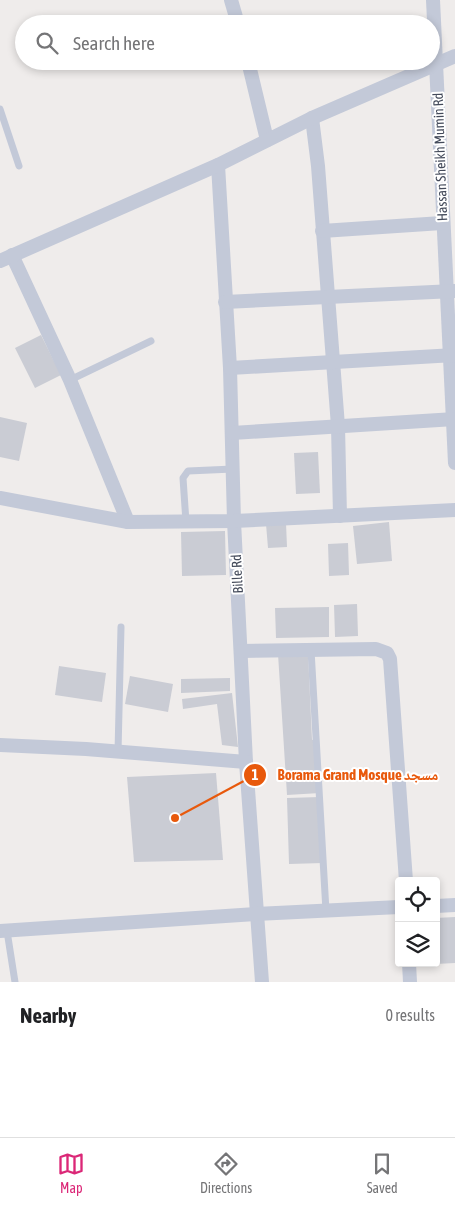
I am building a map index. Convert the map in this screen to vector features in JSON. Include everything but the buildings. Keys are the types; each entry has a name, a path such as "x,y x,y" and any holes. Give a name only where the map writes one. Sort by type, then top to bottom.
{"street":[{"path":"231,0 235,15"},
{"name":"Hassan Sheikh Mumin Rd","path":"433,0 434,15"},
{"path":"440,63 455,56"},
{"path":"250,70 267,140"},
{"path":"128,522 70,380 6,258 218,165 312,118 423,70"},
{"name":"Hassan Sheikh Mumin Rd","path":"437,70 442,223 451,291 455,463"},
{"path":"312,118 338,426 340,516"},
{"name":"Bille Rd","path":"218,165 230,368 234,521 246,762 262,982"},
{"path":"322,231 442,223"},
{"path":"225,302 451,291"},
{"path":"230,368 452,356"},
{"path":"232,433 454,419"},
{"path":"0,498 128,522 186,523 455,510"},
{"path":"241,651 376,649 387,653 390,658 406,877"},
{"path":"0,745 246,762"},
{"path":"440,906 455,905"},
{"path":"3,931 256,914 395,907"},
{"path":"409,967 410,982"}],"lane":[{"path":"0,109 19,166"},
{"path":"70,380 152,341"},
{"path":"186,523 182,478 184,474 188,470 234,469"},
{"path":"118,752 121,627"},
{"path":"312,650 326,911"},
{"path":"3,931 15,982"}],"place":[{"name":"Borama Grand Mosque مسجد","path":"175,818"}]}
